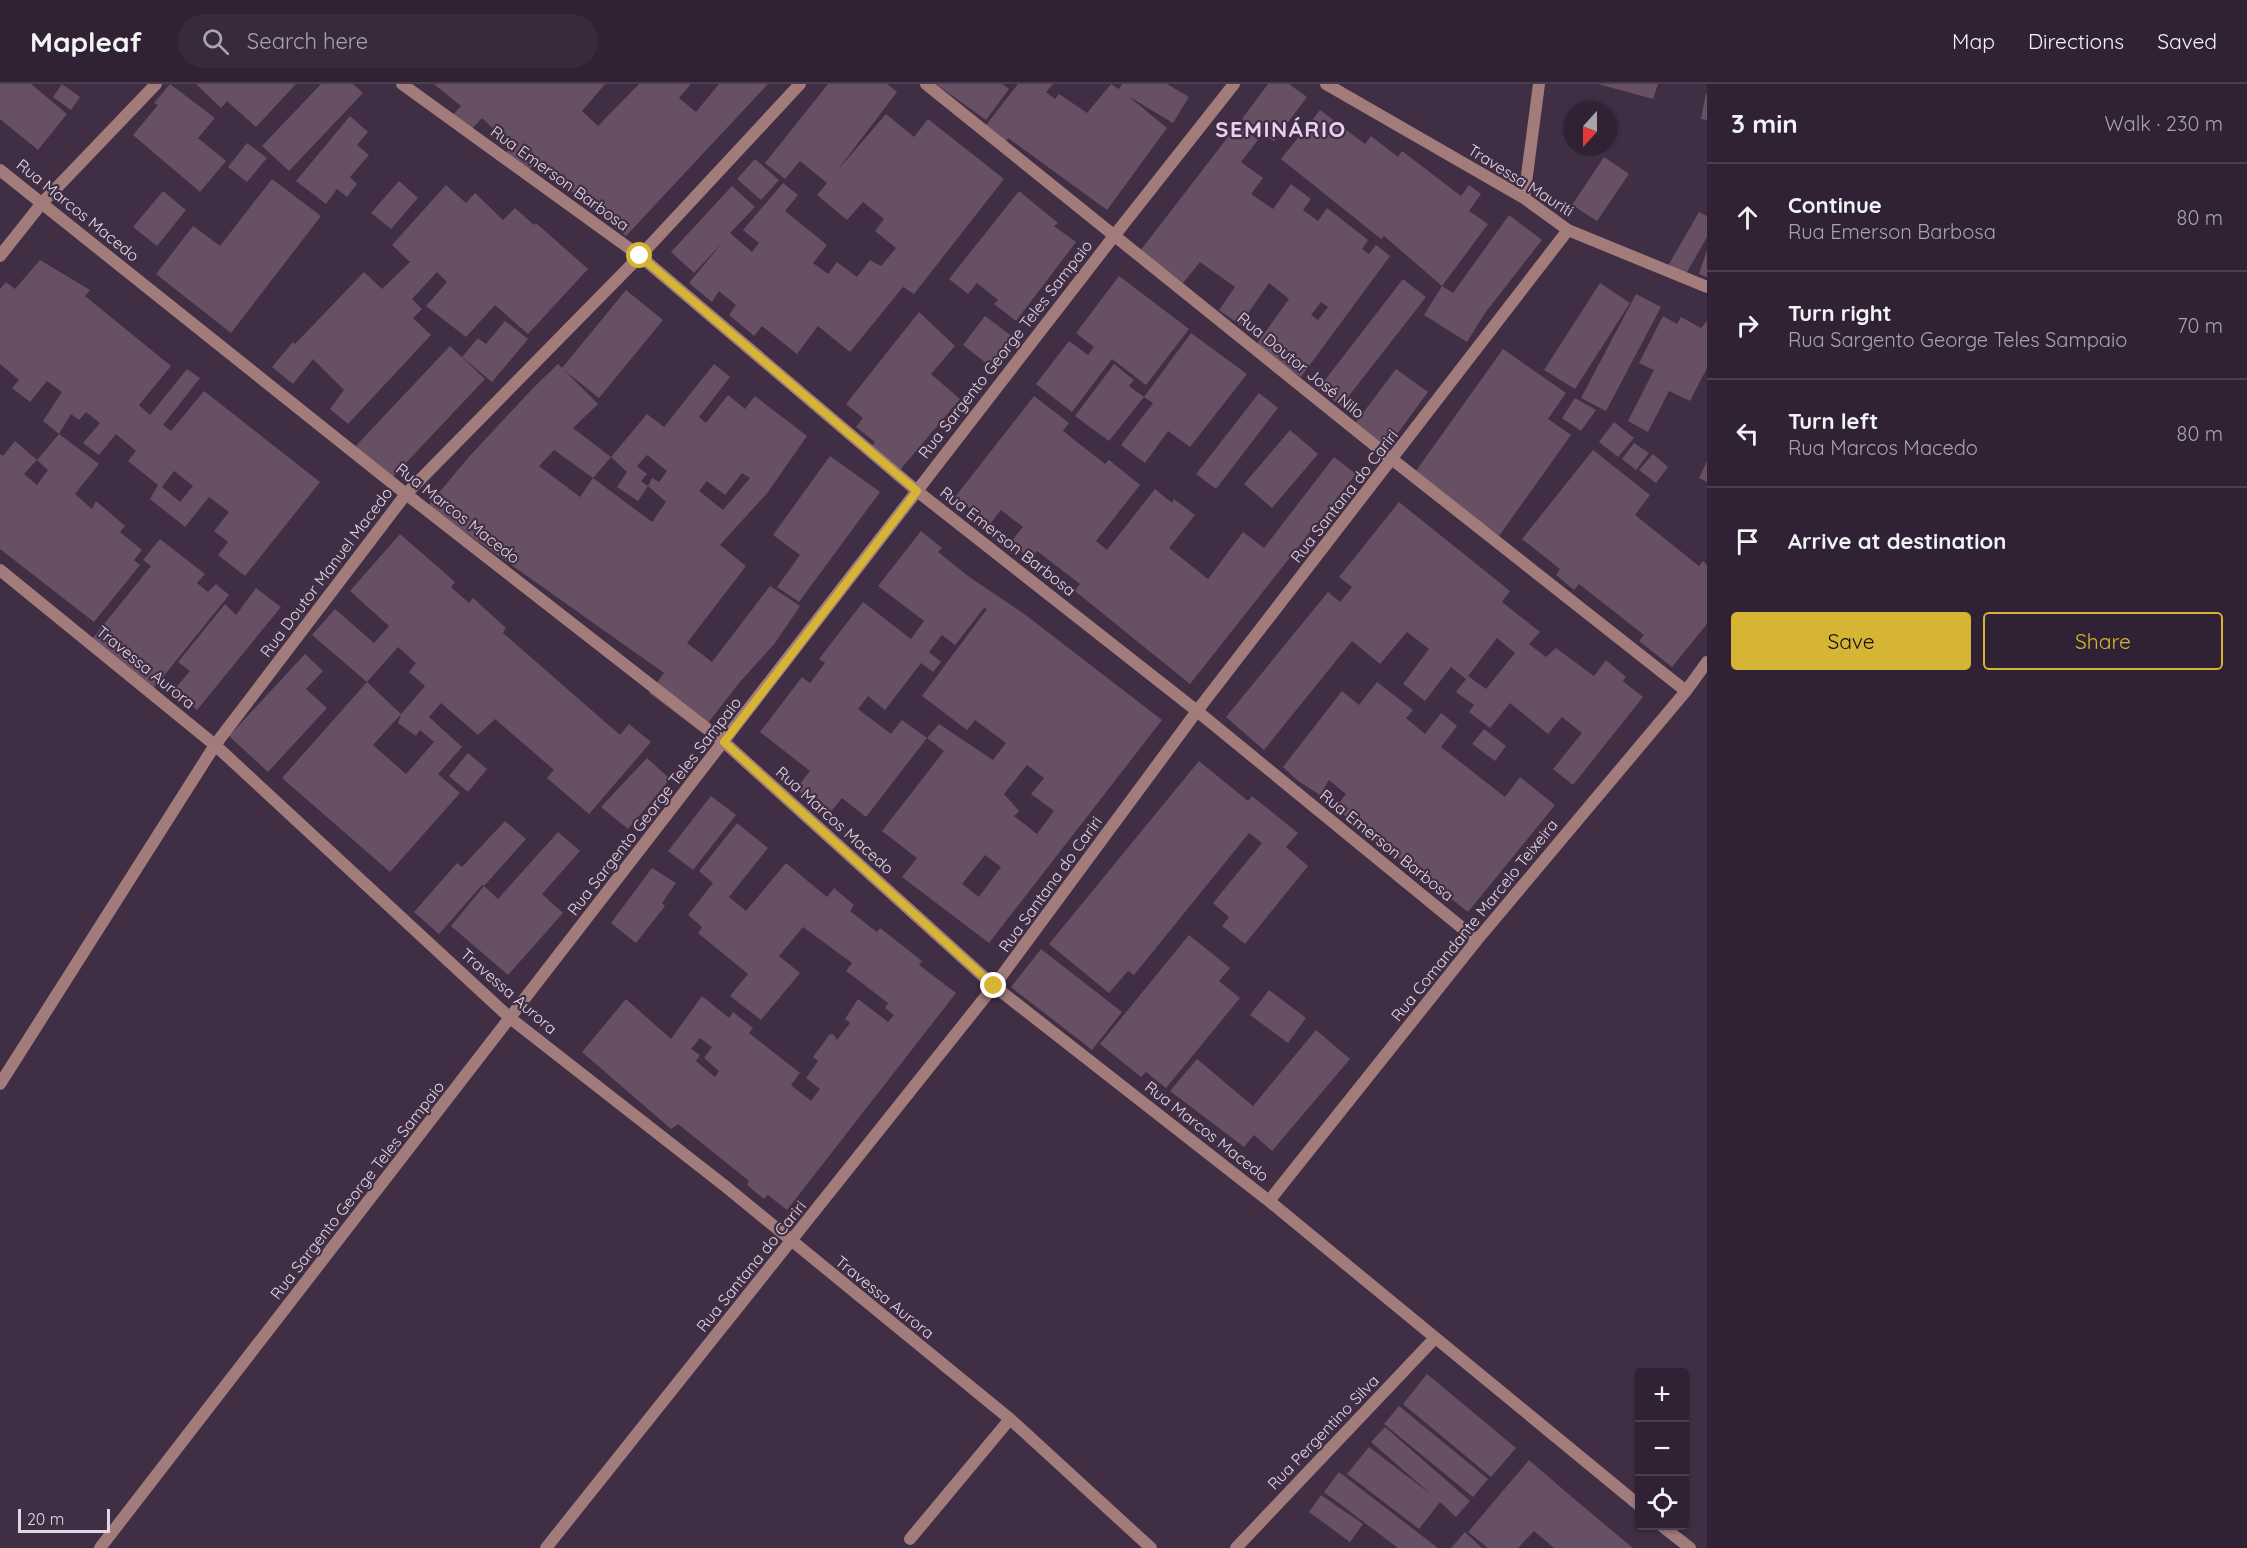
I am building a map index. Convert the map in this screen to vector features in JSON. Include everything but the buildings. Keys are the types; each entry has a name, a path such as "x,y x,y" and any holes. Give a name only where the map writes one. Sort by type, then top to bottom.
{"street":[{"path":"0,256 42,203 156,84"},
{"name":"Rua Emerson Barbosa","path":"402,84 640,256 917,491 1197,711 1477,940"},
{"name":"Rua Doutor Manuel Macedo","path":"0,1084 214,745 406,494 640,256 800,84"},
{"name":"Rua Doutor José Nilo","path":"926,84 1393,460 1686,691"},
{"name":"Rua Sargento George Teles Sampaio","path":"100,1548 1234,84"},
{"name":"Travessa Mauriti","path":"1326,84 1524,198 1568,230 1707,287"},
{"path":"1524,198 1539,84"},
{"name":"Rua Marcos Macedo","path":"0,170 406,494 724,742 994,986 1269,1201 1635,1502"},
{"name":"Rua Santana do Cariri","path":"546,1548 994,986 1197,711 1393,460 1568,230"},
{"name":"Travessa Aurora","path":"0,570 214,745 510,1018 725,1186 1010,1419 1151,1548"},
{"name":"Rua Comandante Marcelo Teixeira","path":"1269,1201 1477,940 1686,691 1707,662"},
{"name":"Rua Pergentino Silva","path":"1236,1548 1435,1338"},
{"path":"910,1539 1010,1419"},
{"path":"1667,1530 1690,1548"}],"district":[{"name":"SEMINÁRIO","path":"1281,129"}],"route":[{"path":"640,256 917,491 724,742 994,986"}]}
